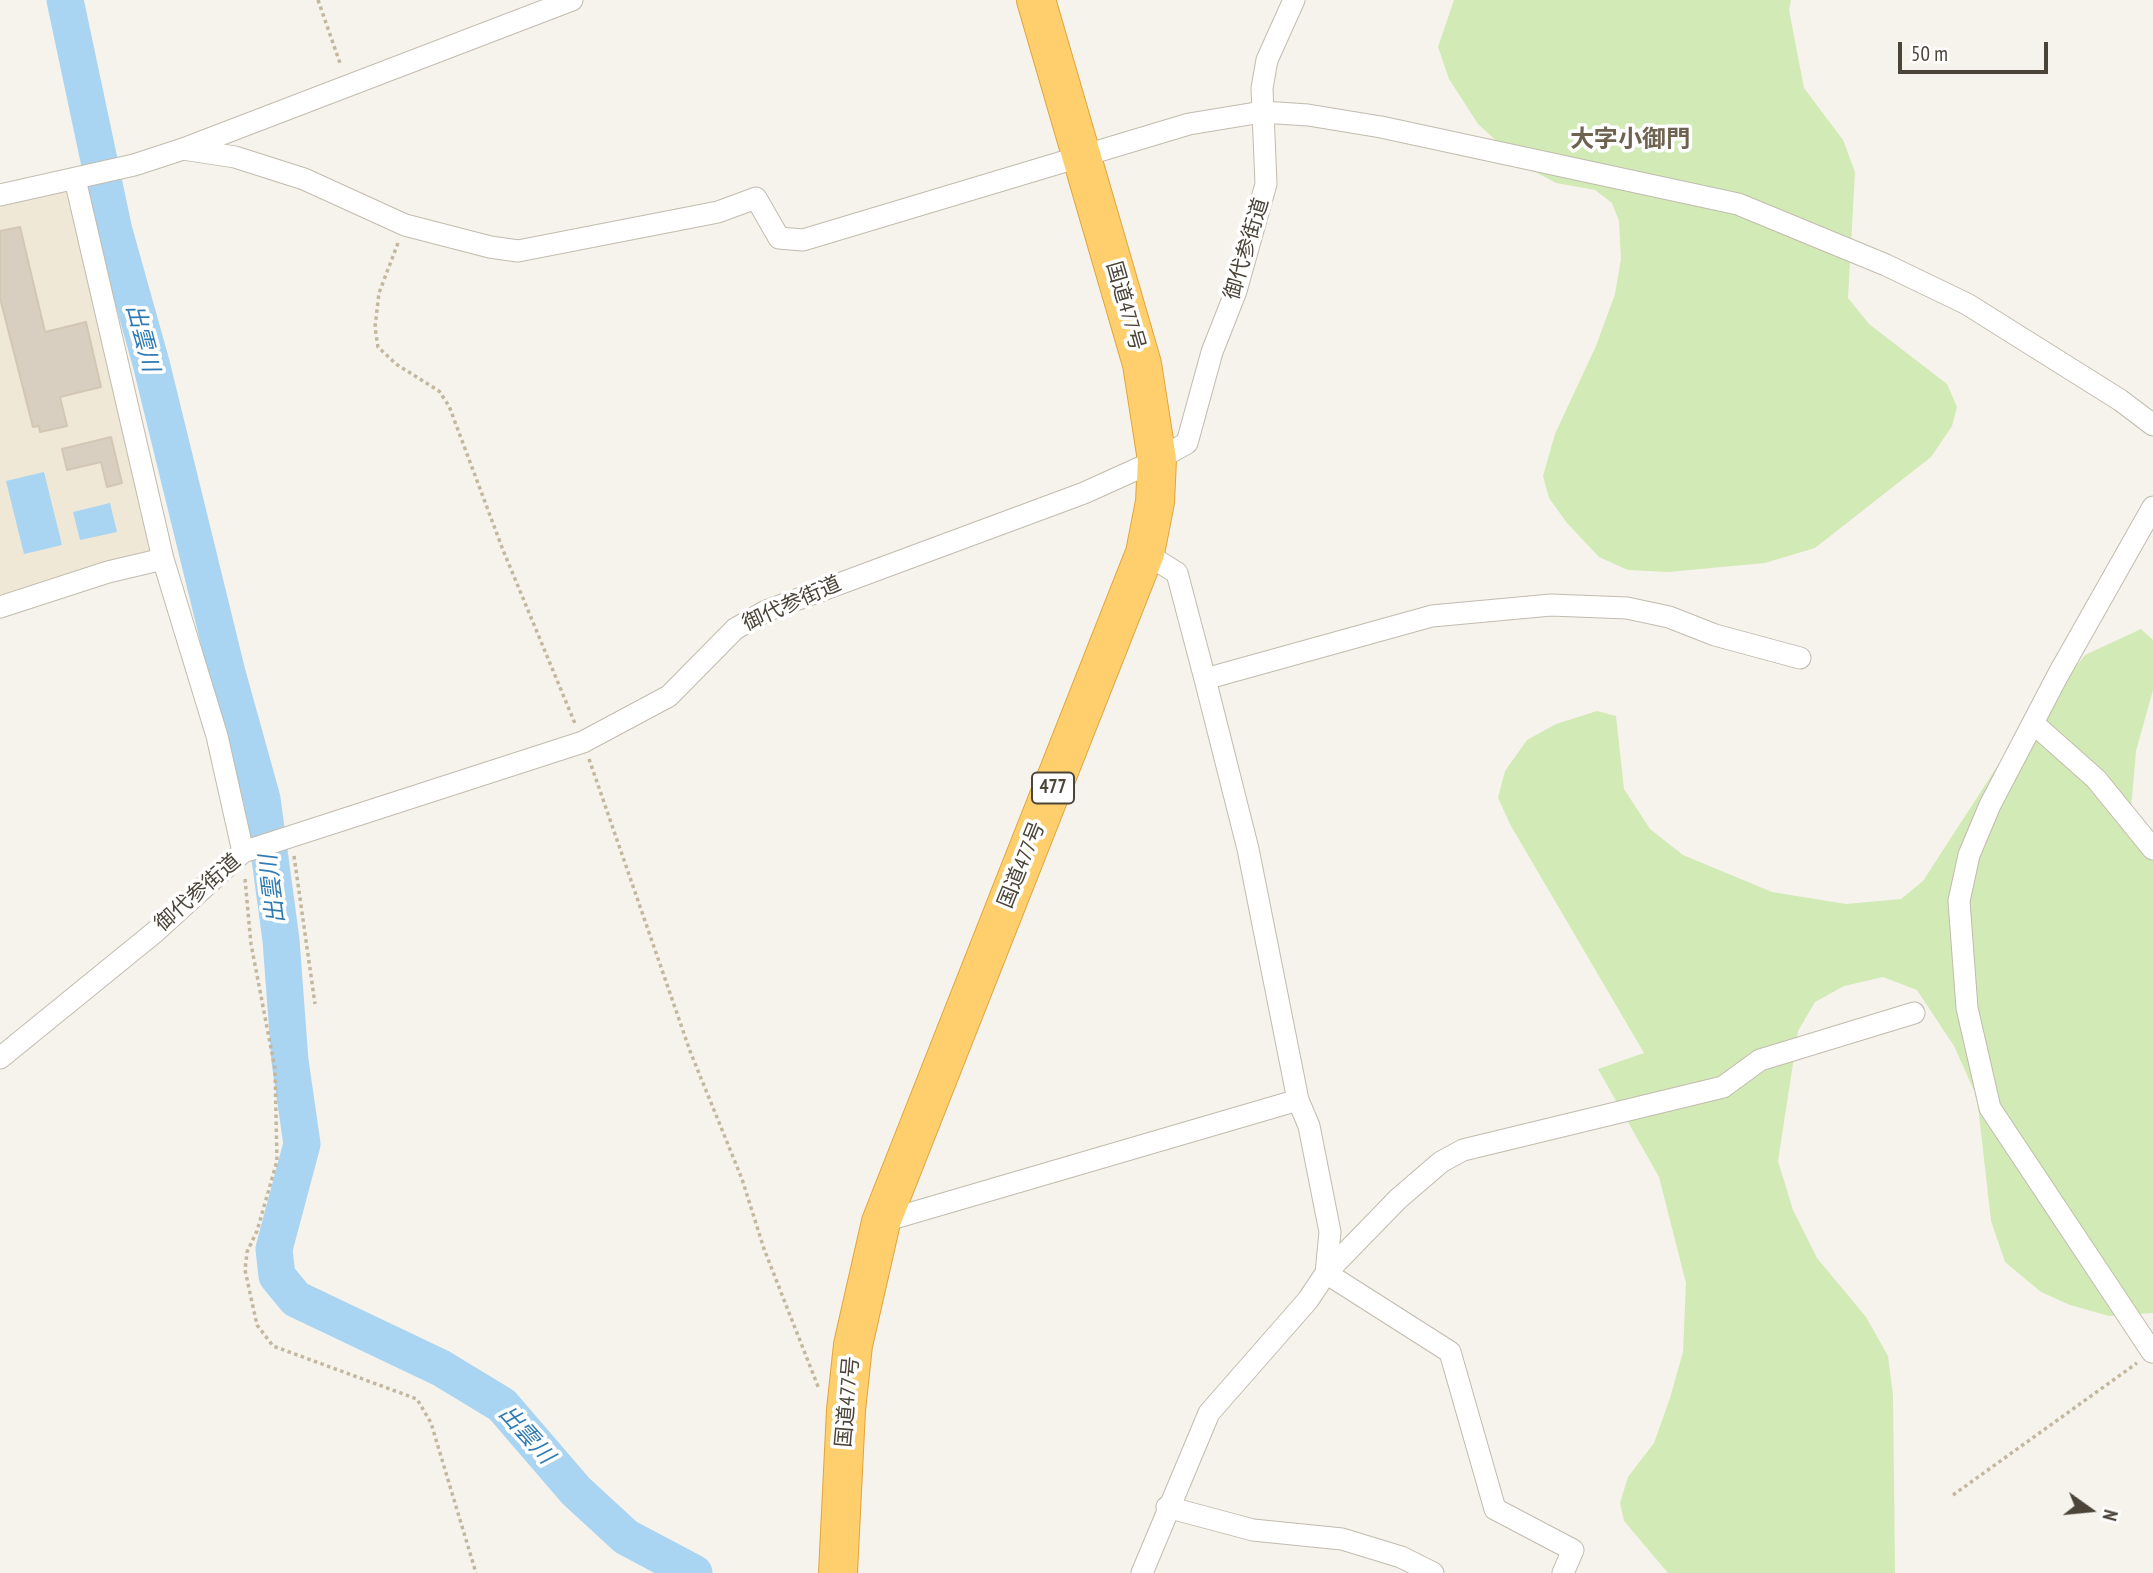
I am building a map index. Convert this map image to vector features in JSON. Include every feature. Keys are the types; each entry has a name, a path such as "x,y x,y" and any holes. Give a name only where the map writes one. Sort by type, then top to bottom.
{"highway":[{"name":"国道477号","path":"838,1573 846,1410 853,1345 881,1222 1145,553 1155,502 1157,460 1142,364 1036,0"}],"street":[{"path":"0,195 134,165 183,149 572,0"},
{"name":"御代参街道","path":"0,1058 155,932 250,850 583,742 669,696 735,629 766,611 1084,493 1157,460 1187,443 1212,352 1236,291 1266,184 1262,112 1266,60 1294,0"},
{"path":"183,149 235,157 304,179 405,225 490,247 518,251 718,212 756,198 779,238 803,240 1189,124 1262,112 1308,114 1381,127 1738,204 1886,265 1967,304 2120,400 2153,425"},
{"path":"81,178 163,559 250,850"},
{"path":"2152,1352 1990,1108 1967,1008 1959,901 1969,855 1990,805 2153,507"},
{"path":"1145,553 1177,573 1248,849 1298,1100 1309,1126 1330,1233 1326,1273"},
{"path":"0,607 108,572 163,559"},
{"path":"1205,678 1432,616 1551,605 1627,608 1669,617 1715,635 1800,658"},
{"path":"2033,723 2096,779 2153,849"},
{"path":"1142,1573 1167,1507 1209,1413 1308,1300 1326,1273 1398,1199 1441,1162 1463,1150 1723,1087 1760,1060 1914,1013"},
{"path":"881,1222 1298,1100"},
{"path":"1326,1273 1450,1352 1495,1509 1573,1550 1563,1573"},
{"path":"1167,1507 1253,1530 1342,1539 1401,1557 1433,1573"}],"path":[{"path":"318,0 348,85"},
{"path":"405,225 379,293 375,327 378,347 396,365 439,391 449,405 503,550 583,742 690,1051 743,1180 764,1249 820,1393 846,1410"},
{"path":"290,838 315,1004"},
{"path":"250,850 251,944 275,1069 277,1161 257,1231 247,1252 245,1270 257,1325 273,1346 416,1399 431,1423 475,1573"},
{"path":"1953,1495 2152,1352"}],"shaded area":[{"path":"65,191 71,193 150,553 0,601 0,206"}],"green space":[{"path":"1454,0 1791,0 1789,10 1804,88 1843,140 1855,172 1848,298 1869,324 1947,384 1957,407 1952,426 1931,457 1815,548 1765,563 1668,572 1628,570 1599,557 1567,523 1549,498 1543,476 1555,434 1596,346 1615,294 1621,259 1619,221 1612,203 1595,190 1556,183 1524,166 1478,124 1449,79 1438,47"},
{"path":"2141,629 2153,640 2153,690 2136,751 2129,832 2140,851 2153,848 2153,1313 2109,1316 2070,1305 2041,1292 2005,1262 1991,1221 1977,1097 1954,1046 1917,990 1883,977 1844,986 1815,1002 1798,1031 1778,1161 1793,1210 1817,1258 1866,1317 1888,1356 1893,1395 1895,1573 1668,1573 1624,1521 1620,1503 1628,1477 1654,1443 1670,1398 1683,1352 1686,1283 1659,1177 1598,1069 1644,1053 1511,826 1498,798 1505,771 1527,740 1556,724 1597,711 1616,716 1624,789 1650,829 1683,855 1772,892 1846,904 1901,899 1923,881 2002,759 2085,655"}],"water":[{"path":"44,472 62,545 24,554 6,481"},
{"path":"110,503 117,532 80,540 73,512"}],"building":[{"path":"20,227 45,332 86,322 101,387 60,397 67,426 40,432 39,426 33,427 0,298 0,231"},
{"path":"111,437 122,483 107,487 101,462 67,470 62,449"}],"waterway":[{"name":"出雲川","path":"65,0 114,231 151,363 227,673 262,799 281,940 290,1061 302,1144 274,1249 277,1276 296,1299 441,1368 502,1405 576,1491 626,1537 694,1573"}],"district":[{"name":"大字小御門","path":"1630,140"}]}
